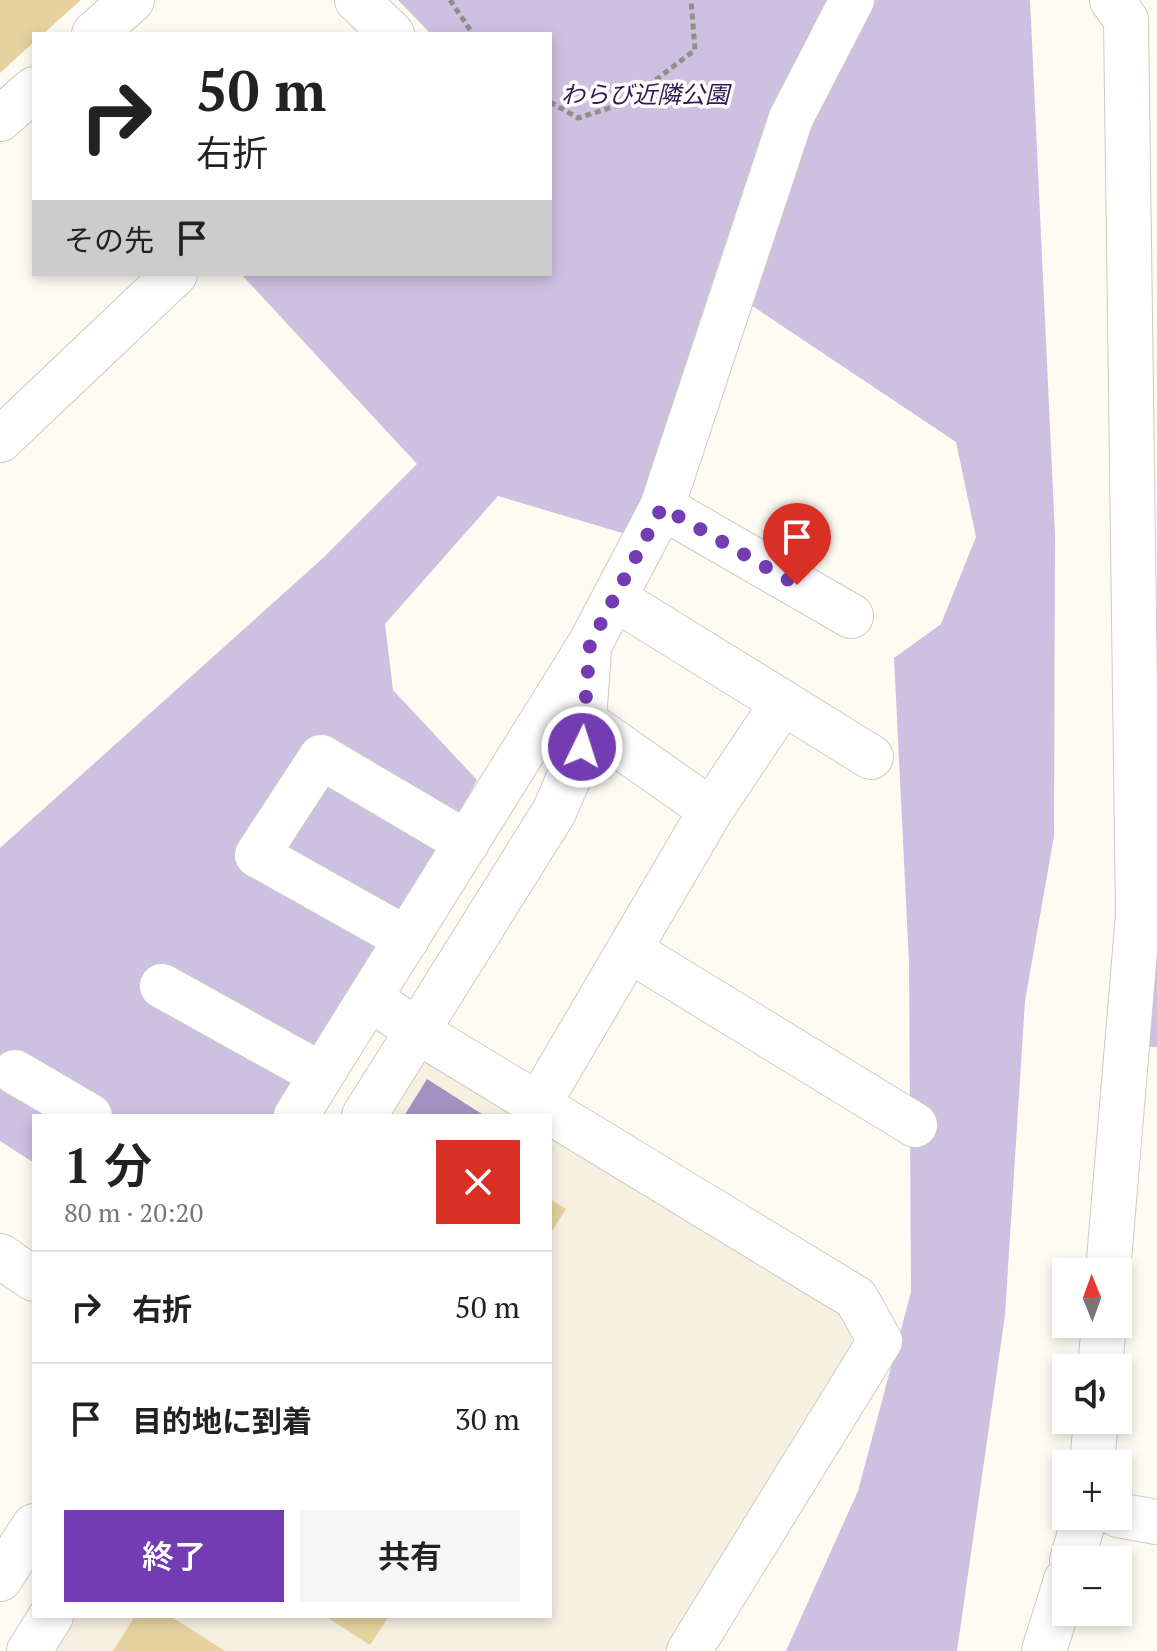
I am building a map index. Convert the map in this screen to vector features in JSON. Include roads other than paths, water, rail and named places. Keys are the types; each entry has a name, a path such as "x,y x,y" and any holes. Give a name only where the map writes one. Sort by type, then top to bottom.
{"street":[{"path":"96,32 132,0"},
{"path":"357,0 390,32"},
{"path":"297,1114 467,843 563,720 590,644 662,507 791,118 852,0"},
{"path":"1110,1258 1148,916 1144,328 1126,20 1112,0"},
{"path":"0,119 32,91"},
{"path":"4,429 173,276"},
{"path":"662,507 851,616"},
{"path":"614,598 871,757"},
{"path":"538,1105 711,810 782,704"},
{"path":"563,720 711,810"},
{"path":"365,1114 554,812 582,747 563,720"},
{"path":"407,939 257,855 321,757 467,843"},
{"path":"629,950 915,1125"},
{"path":"162,986 322,1075"},
{"path":"371,999 417,1031 856,1298 880,1341 689,1651"},
{"path":"15,1072 87,1114"},
{"path":"0,1256 32,1278"},
{"path":"1132,1518 1157,1522"},
{"path":"0,1579 32,1529"},
{"path":"29,1651 50,1618"},
{"path":"1044,1651 1052,1625"}],"park label":[{"name":"わらび近隣公園","path":"645,95"}]}
